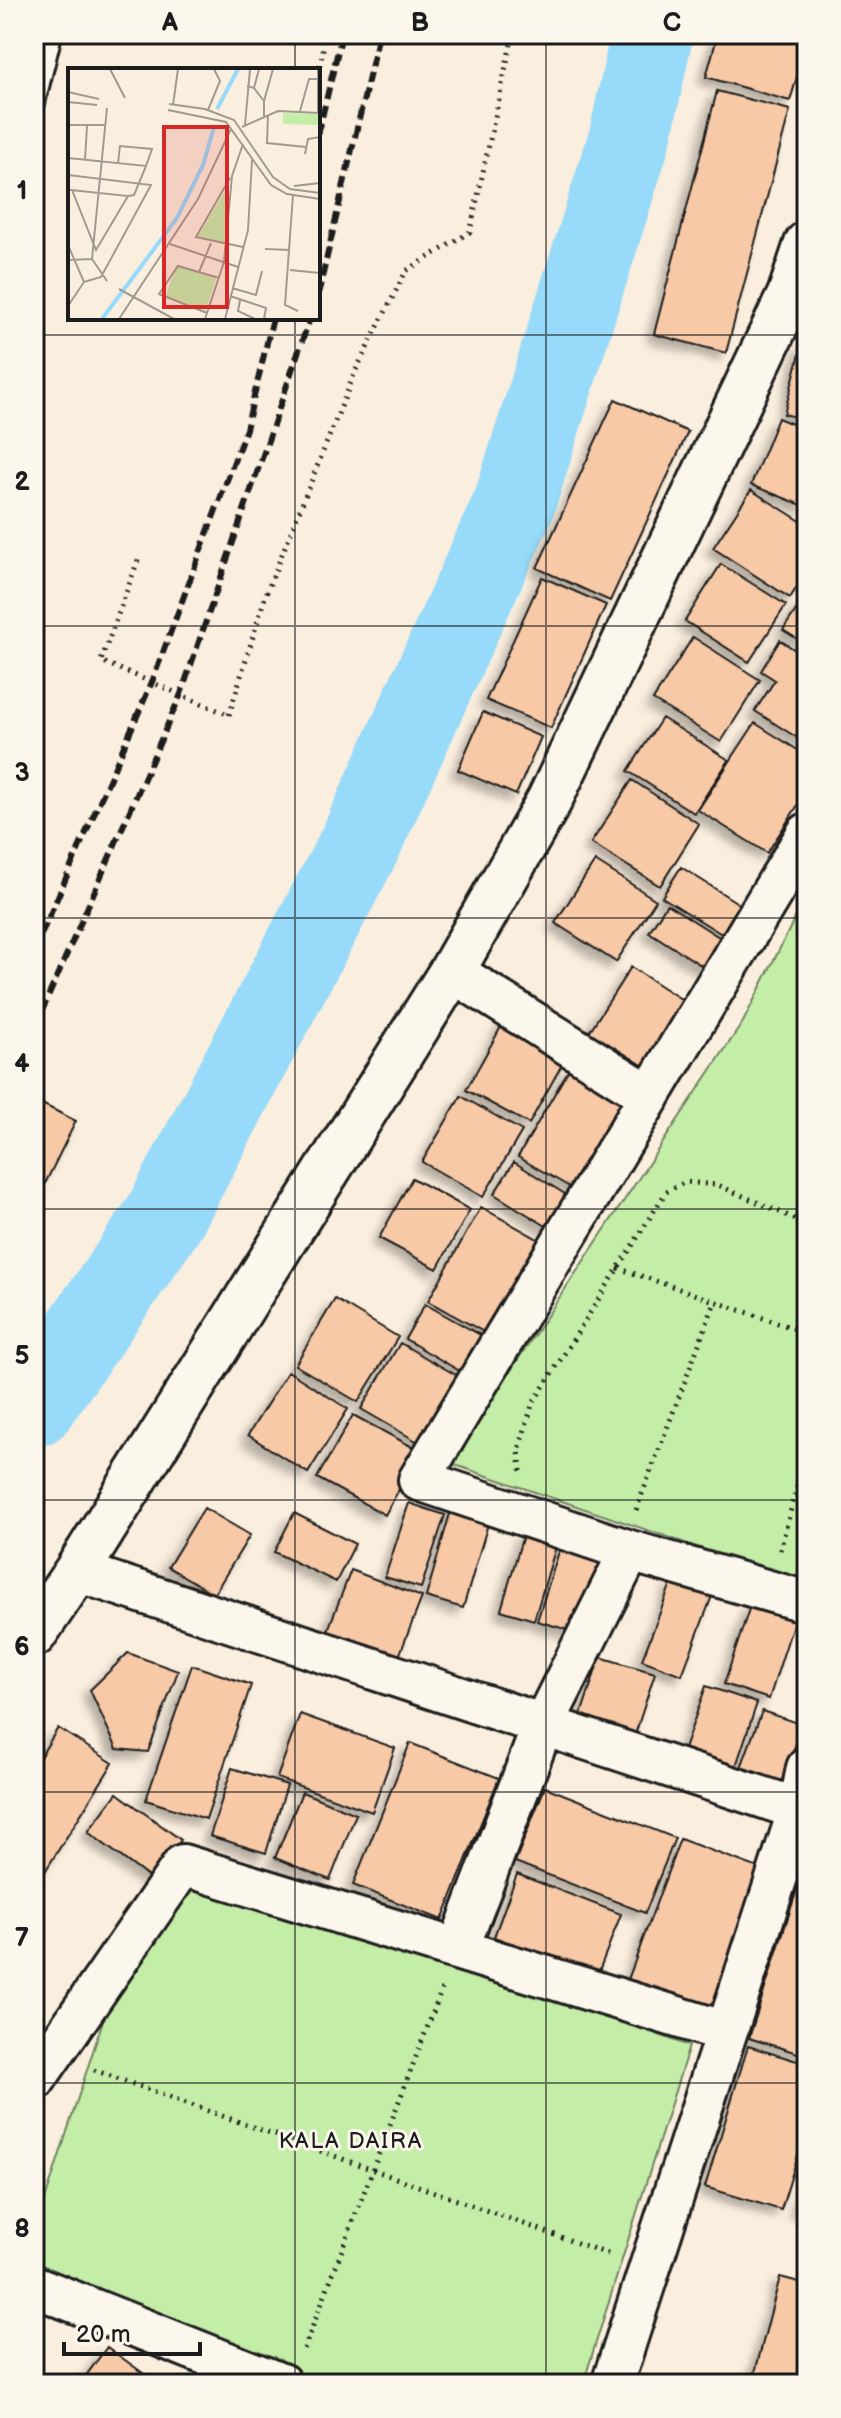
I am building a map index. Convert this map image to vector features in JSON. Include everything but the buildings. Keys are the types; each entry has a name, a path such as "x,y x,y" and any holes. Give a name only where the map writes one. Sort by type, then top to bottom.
{"street":[{"path":"34,1634 77,1571 452,971 549,801 790,295 807,244"},
{"path":"807,834 419,1480 630,1551 807,1602"},
{"path":"452,971 650,1096"},
{"path":"458,1949 543,1725 630,1551"},
{"path":"77,1571 803,1811"},
{"path":"612,2384 726,2032 803,1811 807,1768"},
{"path":"43,2068 183,1865 726,2032"},
{"path":"34,2286 204,2370 292,2370"}],"lane":[{"path":"34,103 51,34"}],"path":[{"path":"319,68 326,34"},
{"path":"138,560 101,661 229,715 266,594 367,347 406,271 470,232 513,34"},
{"path":"522,1475 519,1450 532,1405 666,1192 685,1182 718,1185 807,1224"},
{"path":"618,1268 807,1333"},
{"path":"630,1551 634,1514 715,1302"},
{"path":"778,1558 804,1472 807,1443"},
{"path":"292,2370 458,1949"},
{"path":"43,2068 373,2170 650,2269"}],"green space":[{"path":"807,894 807,1584 449,1463 743,1022"},
{"path":"158,1850 689,2046 583,2384 294,2384 34,2274 34,2234"}],"waterway":[{"path":"34,1406 163,1220 359,846 514,504 630,137 652,34"}],"railway":[{"path":"320,126 342,34"},
{"path":"320,286 379,34"},
{"path":"34,951 152,682 246,429 273,320"},
{"path":"34,1029 181,694 309,320"}],"district":[{"name":"KALA DAIRA","path":"351,2140"}]}
